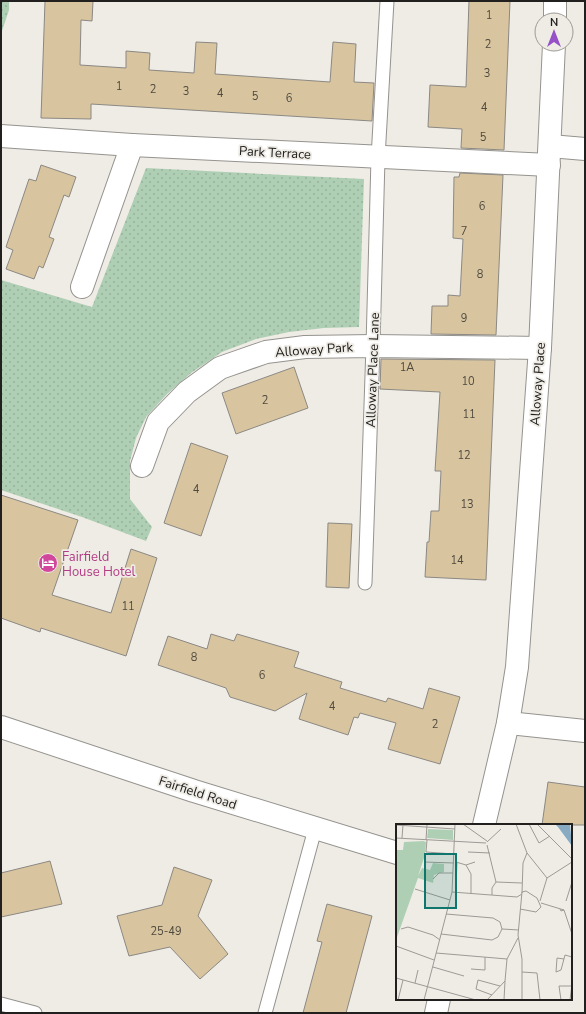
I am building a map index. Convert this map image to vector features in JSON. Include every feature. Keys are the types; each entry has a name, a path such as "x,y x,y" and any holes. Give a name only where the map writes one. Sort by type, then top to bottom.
{"street":[{"path":"555,1 555,12"},
{"name":"Alloway Place","path":"484,824 508,723 518,659 540,348 554,52"},
{"name":"Park Terrace","path":"1,136 132,145 378,158 549,156 585,149"},
{"path":"82,287 132,145"},
{"name":"Alloway Park","path":"142,466 158,422 187,392 220,368 266,352 305,347 373,346 540,348"},
{"path":"508,723 585,731"},
{"name":"Fairfield Road","path":"1,727 183,787 315,829 396,853"},
{"path":"436,1013 439,1000"}],"lane":[{"name":"Alloway Place Lane","path":"365,583 378,158 387,1"},
{"path":"265,1013 315,829"},
{"path":"1,1004 35,1013"}],"green space":[{"path":"1,1 9,1 9,10 1,34"},
{"path":"146,168 364,179 359,327 324,328 289,332 256,339 222,352 191,373 167,394 146,417 136,438 130,461 130,499 152,527 146,541 82,517 1,490 1,280 92,307"}],"building":[{"path":"45,1 93,1 92,21 81,20 80,65 126,68 126,51 150,53 149,70 194,73 196,42 217,43 215,74 330,82 333,42 356,44 354,82 374,83 372,121 91,104 91,119 41,118"},
{"path":"469,1 510,1 504,150 461,148 462,129 428,127 430,85 466,87"},
{"path":"41,165 76,177 69,197 64,195 49,237 54,239 43,268 39,266 34,279 6,269 13,250 6,247 29,179 36,181"},
{"path":"460,173 503,175 496,335 431,334 432,306 448,306 448,295 460,296 463,239 453,238 454,177 459,177"},
{"path":"381,359 495,360 486,580 425,577 431,511 439,511 441,471 435,471 440,392 380,389"},
{"path":"294,367 308,408 236,434 222,393"},
{"path":"191,443 228,456 201,536 164,523"},
{"path":"1,495 78,520 52,595 111,613 131,549 157,558 126,656 41,628 40,632 1,618"},
{"path":"328,523 352,524 349,588 326,587"},
{"path":"211,634 234,641 237,634 299,652 294,667 342,682 340,688 386,702 388,698 423,709 429,688 460,697 440,764 388,749 396,723 360,713 358,718 354,717 348,735 299,719 307,693 275,711 230,697 226,688 158,665 168,636 207,649"},
{"path":"548,782 585,787 585,825 542,824"},
{"path":"50,861 62,904 1,917 1,873"},
{"path":"174,867 212,880 198,916 228,954 200,979 170,947 129,956 117,916 162,905"},
{"path":"327,904 372,916 346,1013 303,1013 322,942 317,941"}],"place":[{"name":"Fairfield House Hotel","path":"48,563"}]}
